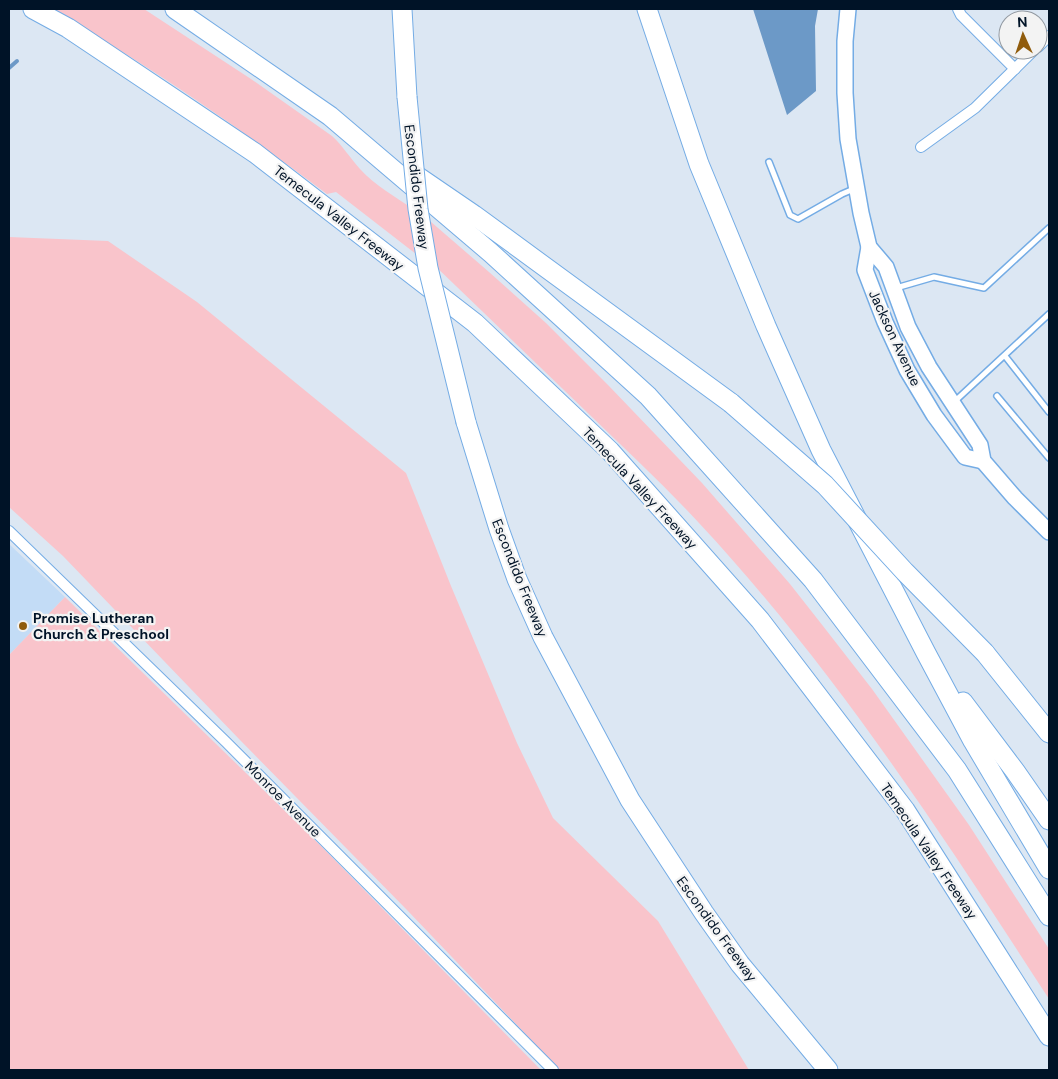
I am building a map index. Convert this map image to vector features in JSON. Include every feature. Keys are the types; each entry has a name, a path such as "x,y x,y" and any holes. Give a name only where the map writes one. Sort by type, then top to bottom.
{"highway":[{"name":"Temecula Valley Freeway","path":"33,9 68,28 255,153 475,323 610,451 760,620 899,802 1049,1036"},
{"path":"175,9 264,68 474,215 731,403 825,485 905,572 985,653 1049,733"},
{"name":"Escondido Freeway","path":"402,9 407,97 418,209 428,268 466,422 499,529 517,579 543,637 621,784 670,863 740,964 828,1070"},
{"path":"647,9 699,164 766,326 821,450 973,741 1049,868"},
{"path":"330,116 491,253 648,396 813,580 957,770 1049,916"},
{"path":"926,654 1015,771 1049,820"}],"main road":[{"name":"Jackson Avenue","path":"848,9 845,41 845,93 848,139 869,247 865,270 907,370 934,415 965,458 983,460"},
{"name":"Jackson Avenue","path":"869,247 886,268 912,335 929,367 980,445 983,460 1015,498 1049,532"},
{"path":"876,299 891,312 933,395 940,402 952,404"}],"street":[{"path":"958,9 961,15 1015,69"},
{"path":"921,147 975,108 1024,60"},
{"name":"Monroe Avenue","path":"9,532 226,742 554,1070"}],"lane":[{"path":"768,162 790,215 798,219 856,188"},
{"path":"893,289 934,278 984,288 1049,228"},
{"path":"952,404 1049,314"},
{"path":"1005,356 1049,412"},
{"path":"997,396 1049,458"}],"shaded area":[{"path":"51,9 144,9 251,79 332,136 356,165 378,186 413,209 425,261 336,192 327,194 192,97"},
{"path":"423,215 546,323 609,386 702,483 790,584 872,689 969,825 1049,949 1049,999 927,814 796,635 748,578 673,496 431,262"},
{"path":"9,237 108,241 197,302 406,473 517,743 553,818 658,921 749,1070 560,1070 63,556 9,507"},
{"name":"Promise Lutheran Church & Preschool","path":"9,544 65,597 9,655"},
{"path":"65,597 322,847 541,1070 9,1070 9,655"}],"water":[{"path":"753,9 818,9 815,26 816,91 787,115"}],"waterway":[{"path":"9,68 17,61"}],"place":[{"name":"Promise Lutheran Church & Preschool","path":"23,626"}]}
